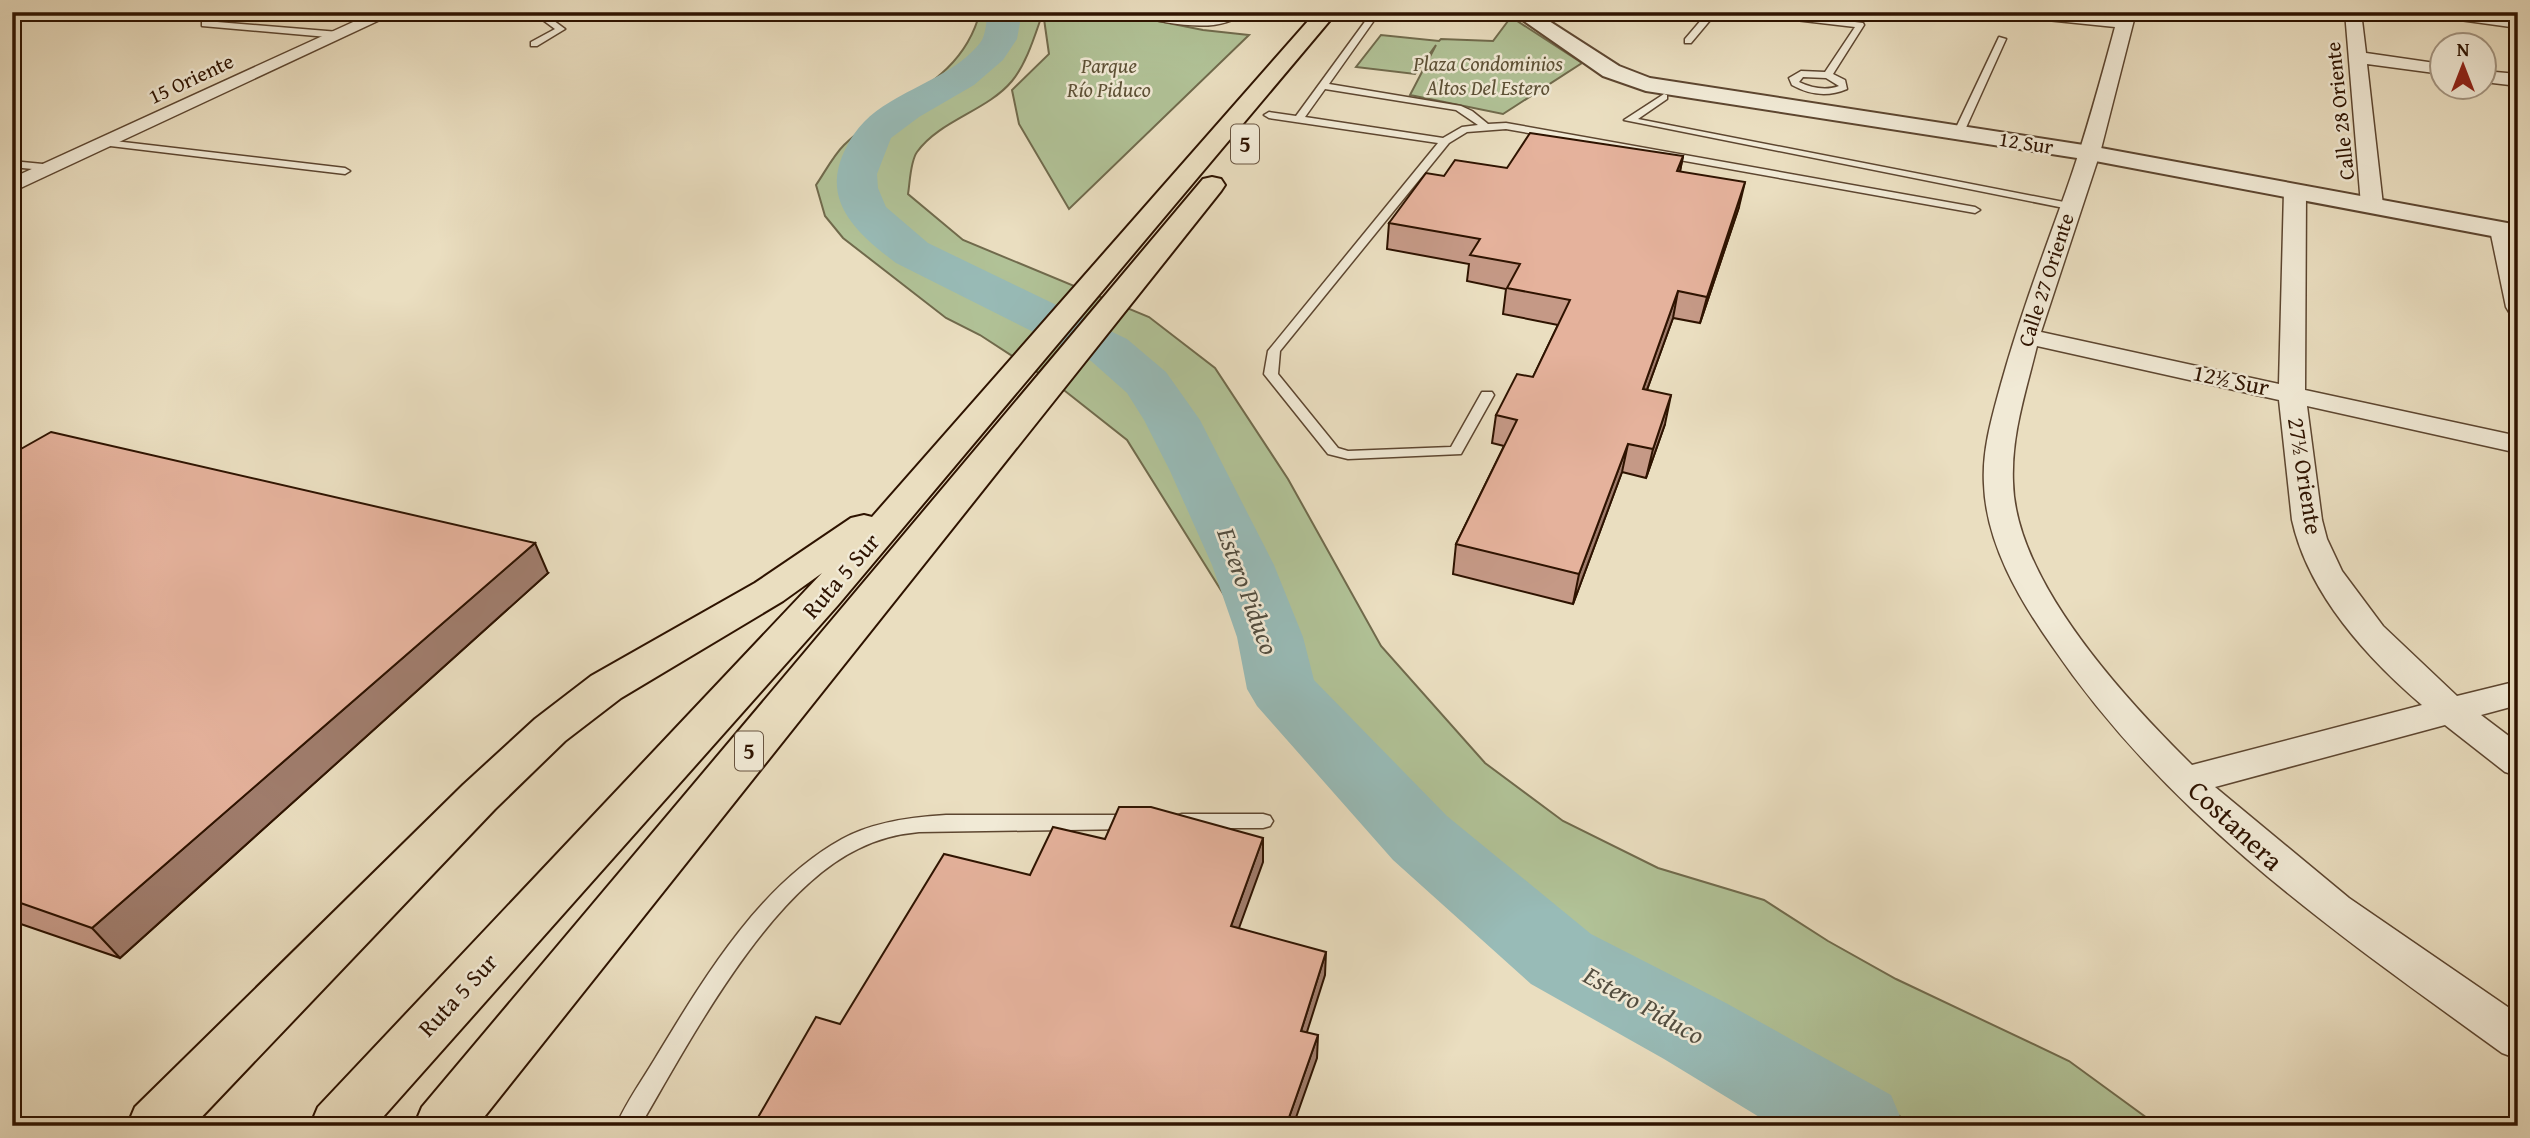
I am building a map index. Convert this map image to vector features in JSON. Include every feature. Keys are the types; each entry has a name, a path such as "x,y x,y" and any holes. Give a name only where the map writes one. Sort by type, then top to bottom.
{"highway":[{"name":"Ruta 5 Sur","path":"442,1126 1032,405 1125,269 1326,12"},
{"name":"5","path":"1251,137 1353,12"},
{"name":"Ruta 5 Sur","path":"338,1126 772,654 998,395 1225,169"},
{"path":"155,1126 469,807 550,730 635,669 710,628 803,570 922,483"},
{"path":"459,1126 522,1029"}],"street":[{"name":"15 Oriente","path":"12,186 389,12"},
{"path":"1138,12 1181,18 1216,18 1235,12"},
{"name":"12 Sur","path":"1521,12 1611,71 1635,81 1809,99 1959,132 2090,153 2509,231"},
{"path":"2017,12 2127,18"},
{"name":"Calle 28 Oriente","path":"2353,12 2372,205"},
{"path":"2438,12 2518,23"},
{"name":"Calle 27 Oriente","path":"2014,552 2003,516 1998,482 2002,430 2027,336 2069,206 2090,153 2127,18"},
{"path":"2357,57 2428,67"},
{"path":"2498,78 2518,80"},
{"name":"27½ Oriente","path":"2295,191 2292,394 2305,505 2312,538 2325,568 2349,606 2405,670 2451,711 2518,762"},
{"path":"2509,231 2518,307"},
{"name":"12½ Sur","path":"2027,336 2518,445"},
{"name":"Costanera","path":"2014,552 2028,583 2070,651 2129,724 2220,815 2305,886 2518,1039"},
{"path":"2187,780 2518,693"}],"lane":[{"path":"534,44 561,29 536,12"},
{"path":"1299,119 1376,12"},
{"path":"1688,41 1713,12"},
{"path":"1773,15 1860,25 1828,75"},
{"path":"205,24 339,35"},
{"path":"1959,132 2002,39"},
{"path":"1807,73 1828,75 1842,82 1844,87 1809,99 1794,78 1807,73"},
{"path":"1321,86 1458,108 1484,125"},
{"path":"1664,97 1629,120 2069,206"},
{"path":"1269,115 1445,141"},
{"path":"1488,395 1456,451 1348,455 1333,451 1270,374 1274,351 1445,141 1465,129 1484,125 1506,125 1975,210"},
{"path":"106,143 345,171"},
{"path":"12,164 52,168"},
{"path":"627,1126 730,962 764,914 793,885 845,846 890,829 930,823 1263,821"}],"green space":[{"path":"980,12 1039,12 1041,18 1025,59 1012,81 990,100 938,132 917,152 908,194 963,240 1149,317 1215,368 1288,479 1381,646 1485,763 1563,821 1658,868 1764,900 1828,941 1896,979 2069,1061 2158,1126 1915,1126 1795,1049 1721,1006 1536,925 1462,879 1324,755 1127,440 1060,387 980,335 946,318 843,238 825,216 816,185 836,154 863,129 941,74 971,37"},
{"name":"Parque Río Piduco","path":"1043,12 1113,12 1203,30 1249,35 1069,209 1019,124 1012,90 1049,54"},
{"name":"Plaza Condominios Altos Del Estero","path":"1511,17 1582,63 1503,114 1410,95 1436,45 1415,74 1356,67 1381,35 1439,41 1493,41"}],"building":[{"path":"1530,133 1683,156 1677,171 1745,182 1707,297 1678,291 1643,389 1671,395 1653,449 1628,444 1579,574 1456,544 1517,420 1496,415 1517,374 1533,377 1570,300 1507,288 1520,264 1470,255 1480,239 1389,223 1426,173 1444,176 1455,160 1507,168"},
{"path":"51,432 535,543 92,928 12,900 12,454"},
{"path":"1119,807 1151,807 1263,838 1231,926 1326,952 1301,1031 1318,1035 1286,1126 753,1126 816,1017 840,1024 944,854 1030,875 1053,827 1105,839"}],"waterway":[{"name":"Estero Piduco","path":"1005,12 1000,39 977,65 889,119 876,131 861,159 857,174 857,188 868,214 912,253 1109,350 1147,383 1172,420 1199,471 1243,565 1270,637 1282,689 1420,838 1561,959 1695,1031 1858,1126"}]}
